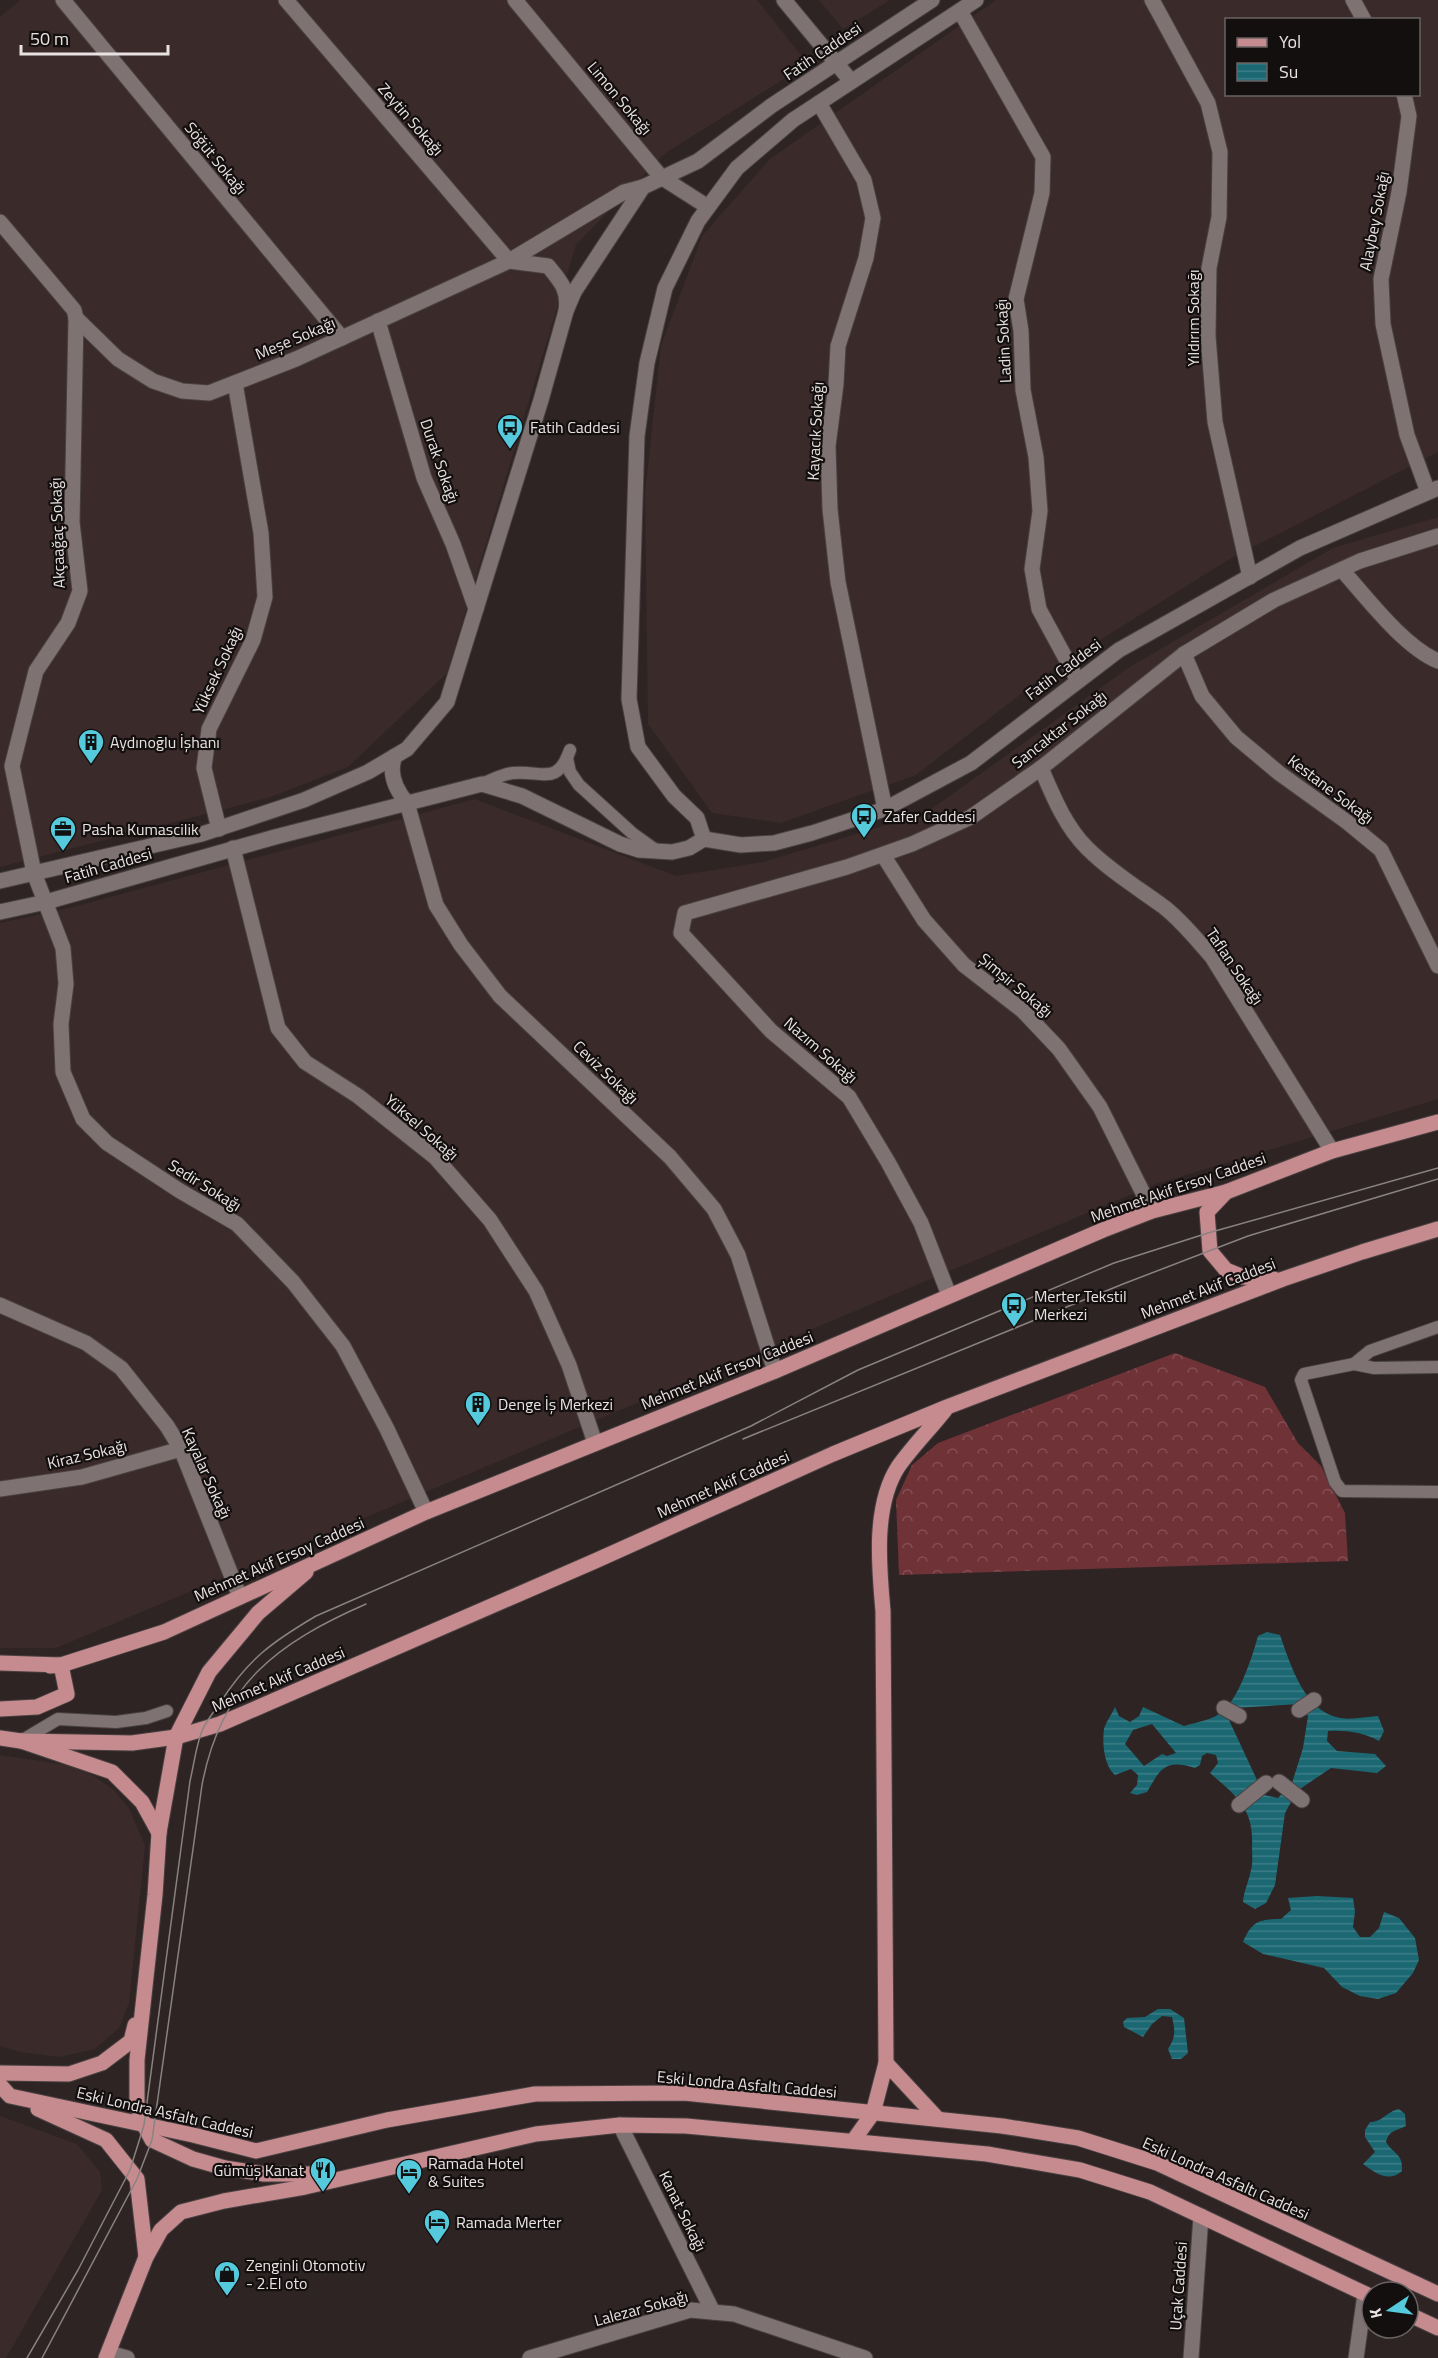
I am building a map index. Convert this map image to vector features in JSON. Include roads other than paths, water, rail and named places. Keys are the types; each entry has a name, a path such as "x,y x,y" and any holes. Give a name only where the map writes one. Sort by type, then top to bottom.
{"main road":[{"name":"Mehmet Akif Ersoy Caddesi","path":"0,1663 61,1665 164,1632 426,1512 775,1371 949,1295 1152,1211 1226,1192 1332,1151 1438,1122"},
{"path":"1226,1192 1207,1212 1210,1251 1226,1270 1243,1277 1283,1279"},
{"name":"Mehmet Akif Caddesi","path":"21,1741 132,1743 176,1737 220,1724 833,1454 947,1407 1283,1279 1438,1229"},
{"path":"853,2141 873,2113 886,2063 883,1622 879,1567 883,1506 897,1468 947,1407"},
{"path":"320,1560 258,1613 209,1672 176,1737 159,1833 155,1895 137,2061 137,2105 152,2140 168,2149 225,2168 264,2174 369,2172"},
{"path":"0,1674 61,1665 67,1694 37,1707 0,1709"},
{"path":"0,1738 21,1741 112,1772 142,1802 159,1833"},
{"path":"0,2073 69,2074 102,2063 131,2041 144,1996"},
{"path":"886,2063 938,2119"},
{"path":"5,2091 106,2140 137,2179 146,2257"},
{"name":"Eski Londra Asfaltı Caddesi","path":"5,2091 256,2151 387,2120 535,2094 684,2094 1002,2126 1078,2138 1157,2163 1438,2294"},
{"path":"108,2356 146,2257 161,2230 181,2212 224,2201 305,2187 536,2134 621,2125 686,2126 987,2154 1080,2170 1150,2192 1360,2291"},
{"path":"1420,2320 1438,2328"}],"street":[{"name":"Söğüt Sokağı","path":"63,0 342,338"},
{"name":"Zeytin Sokağı","path":"286,0 509,261"},
{"name":"Limon Sokağı","path":"515,0 661,177 708,207"},
{"path":"784,0 851,81"},
{"name":"Fatih Caddesi","path":"0,881 219,829 304,800 368,772 407,749 447,702 541,400 566,311 574,292 643,187 698,161 771,106 932,0"},
{"path":"482,784 522,796 620,844 639,850 672,852 689,848 704,839 697,818 674,796 638,747 629,699 637,436 647,363 665,288 698,221 737,168 793,120 976,0"},
{"name":"Yıldırım Sokağı","path":"1152,0 1208,103 1220,152 1219,217 1209,268 1208,336 1215,422 1250,577"},
{"path":"1353,0 1363,18"},
{"name":"Ladin Sokağı","path":"960,10 1043,158 1042,193 1016,299 1021,331 1023,390 1036,457 1040,511 1032,569 1039,609 1078,681"},
{"name":"Alaybey Sokağı","path":"1404,96 1409,116 1399,192 1381,279 1383,324 1407,435 1433,490"},
{"name":"Kayacık Sokağı","path":"819,103 864,180 873,218 866,258 838,346 828,446 830,508 838,582 885,810"},
{"name":"Meşe Sokağı","path":"0,222 74,310 76,318 118,359 153,381 182,391 209,393 296,359 509,261 624,192 643,187"},
{"path":"509,261 548,266 558,278 568,297 566,311"},
{"name":"Akçaağaç Sokağı","path":"34,873 12,766 36,671 68,623 80,591 72,522 76,318"},
{"name":"Durak Sokağı","path":"378,321 424,478 453,544 476,609"},
{"name":"Yüksek Sokağı","path":"219,829 204,768 209,729 253,640 265,597 261,533 235,383"},
{"name":"Fatih Caddesi","path":"704,839 741,845 774,843 885,810 971,762 1119,650 1300,548 1433,490"},
{"name":"Sancaktar Sokağı","path":"685,913 883,855 971,817 1041,768 1184,654 1274,600 1360,561 1438,536"},
{"path":"1342,570 1387,621 1424,655 1438,661"},
{"name":"Kestane Sokağı","path":"1184,654 1202,696 1236,737 1279,773 1347,822 1381,850 1438,966"},
{"name":"Ceviz Sokağı","path":"394,756 391,764 393,777 399,793 407,803 436,905 461,945 500,996 670,1157 714,1209 738,1255 775,1371"},
{"name":"Taflan Sokağı","path":"1041,768 1058,808 1086,847 1166,908 1212,957 1332,1151"},
{"name":"Fatih Caddesi","path":"0,912 46,902 233,849 482,784"},
{"name":"Yüksel Sokağı","path":"233,849 278,1028 305,1062 358,1096 435,1157 490,1220 536,1291 569,1365 595,1443"},
{"name":"Şimşir Sokağı","path":"883,855 924,920 964,965 1023,1011 1059,1049 1100,1107 1152,1211"},
{"name":"Sedir Sokağı","path":"34,873 63,948 66,984 61,1024 63,1072 83,1119 107,1143 180,1191 237,1224 293,1282 343,1346 387,1428 426,1512"},
{"name":"Nazım Sokağı","path":"685,913 681,933 688,941 771,1031 849,1097 921,1223 949,1295"},
{"path":"1416,1235 1438,1237"},
{"name":"Kayalar Sokağı","path":"0,1305 86,1343 121,1368 181,1449 240,1597"},
{"name":"Kiraz Sokağı","path":"0,1489 82,1477 181,1449"},
{"path":"1299,1710 1314,1700"},
{"path":"1224,1708 1239,1716"},
{"path":"1239,1805 1273,1783 1302,1800"},
{"name":"Kanat Sokağı","path":"621,2125 713,2312"},
{"name":"Uçak Caddesi","path":"1191,2358 1201,2216"},
{"name":"Lalezar Sokağı","path":"530,2358 690,2310 734,2313 866,2358"},
{"path":"1356,2358 1360,2337"},
{"path":"108,2356 127,2358"}],"lane":[{"path":"482,784 502,775 514,773 550,776 561,768 568,754 570,772 579,785 632,833 657,851"},
{"path":"1354,1364 1370,1351 1438,1327"},
{"path":"1438,1367 1374,1368 1354,1364 1305,1374 1301,1380 1335,1482 1342,1491 1347,1493 1438,1492"},
{"path":"21,1741 58,1719 116,1722 146,1718 167,1711"}],"water":[{"path":"1267,1632 1280,1635 1301,1686 1308,1697 1328,1714 1345,1719 1378,1716 1384,1731 1379,1741 1348,1731 1328,1731 1327,1741 1337,1751 1375,1754 1386,1766 1377,1773 1331,1768 1297,1791 1285,1813 1275,1885 1266,1903 1255,1909 1243,1902 1252,1864 1250,1822 1242,1804 1210,1773 1218,1763 1216,1755 1207,1753 1202,1756 1200,1765 1195,1768 1170,1765 1160,1771 1147,1792 1137,1795 1130,1793 1137,1785 1138,1775 1131,1769 1115,1775 1108,1766 1103,1741 1104,1729 1115,1707 1119,1716 1130,1722 1139,1716 1143,1707 1184,1726 1220,1713 1230,1704 1240,1686 1258,1636","holes":["1300,1704 1308,1716 1303,1748 1292,1783 1278,1798 1264,1795 1229,1720 1235,1708","1152,1724 1176,1753 1167,1756 1162,1754 1144,1766 1125,1744 1133,1730"]},
{"path":"1317,1896 1353,1898 1355,1912 1353,1927 1360,1937 1370,1937 1379,1928 1384,1912 1399,1918 1415,1938 1419,1960 1413,1973 1396,1993 1378,1999 1360,1996 1342,1987 1324,1968 1263,1954 1243,1942 1253,1925 1262,1921 1281,1919 1291,1910 1288,1898"},
{"path":"1158,2009 1170,2009 1184,2018 1188,2053 1181,2059 1172,2059 1168,2049 1174,2033 1172,2017 1162,2016 1152,2024 1143,2037 1124,2027 1123,2022 1127,2018 1145,2017"},
{"path":"1399,2109 1405,2114 1406,2126 1391,2133 1386,2142 1399,2157 1402,2171 1392,2176 1382,2175 1363,2164 1375,2152 1365,2137 1365,2130 1370,2122"}],"tram line":[{"path":"27,2358 78,2270 130,2170 144,2125 190,1781 198,1743 206,1724 230,1688 262,1653 286,1634 316,1616 751,1426 858,1370 1114,1263 1208,1233 1438,1168"},
{"path":"743,1439 1123,1284 1248,1236 1438,1179"},
{"path":"42,2358 137,2179 152,2140 202,1785 211,1750 223,1720 239,1694 258,1671 280,1652 334,1619 366,1604"}],"place":[{"name":"Fatih Caddesi","path":"510,450"},
{"name":"Aydınoğlu İşhanı","path":"91,765"},
{"name":"Zafer Caddesi","path":"864,839"},
{"name":"Pasha Kumascilik","path":"63,852"},
{"name":"Merter Tekstil Merkezi","path":"1014,1328"},
{"name":"Denge İş Merkezi","path":"478,1427"},
{"name":"Gümüş Kanat","path":"323,2193"},
{"name":"Ramada Hotel & Suites","path":"409,2195"},
{"name":"Ramada Merter","path":"437,2245"},
{"name":"Zenginli Otomotiv - 2.El oto","path":"227,2297"}]}
